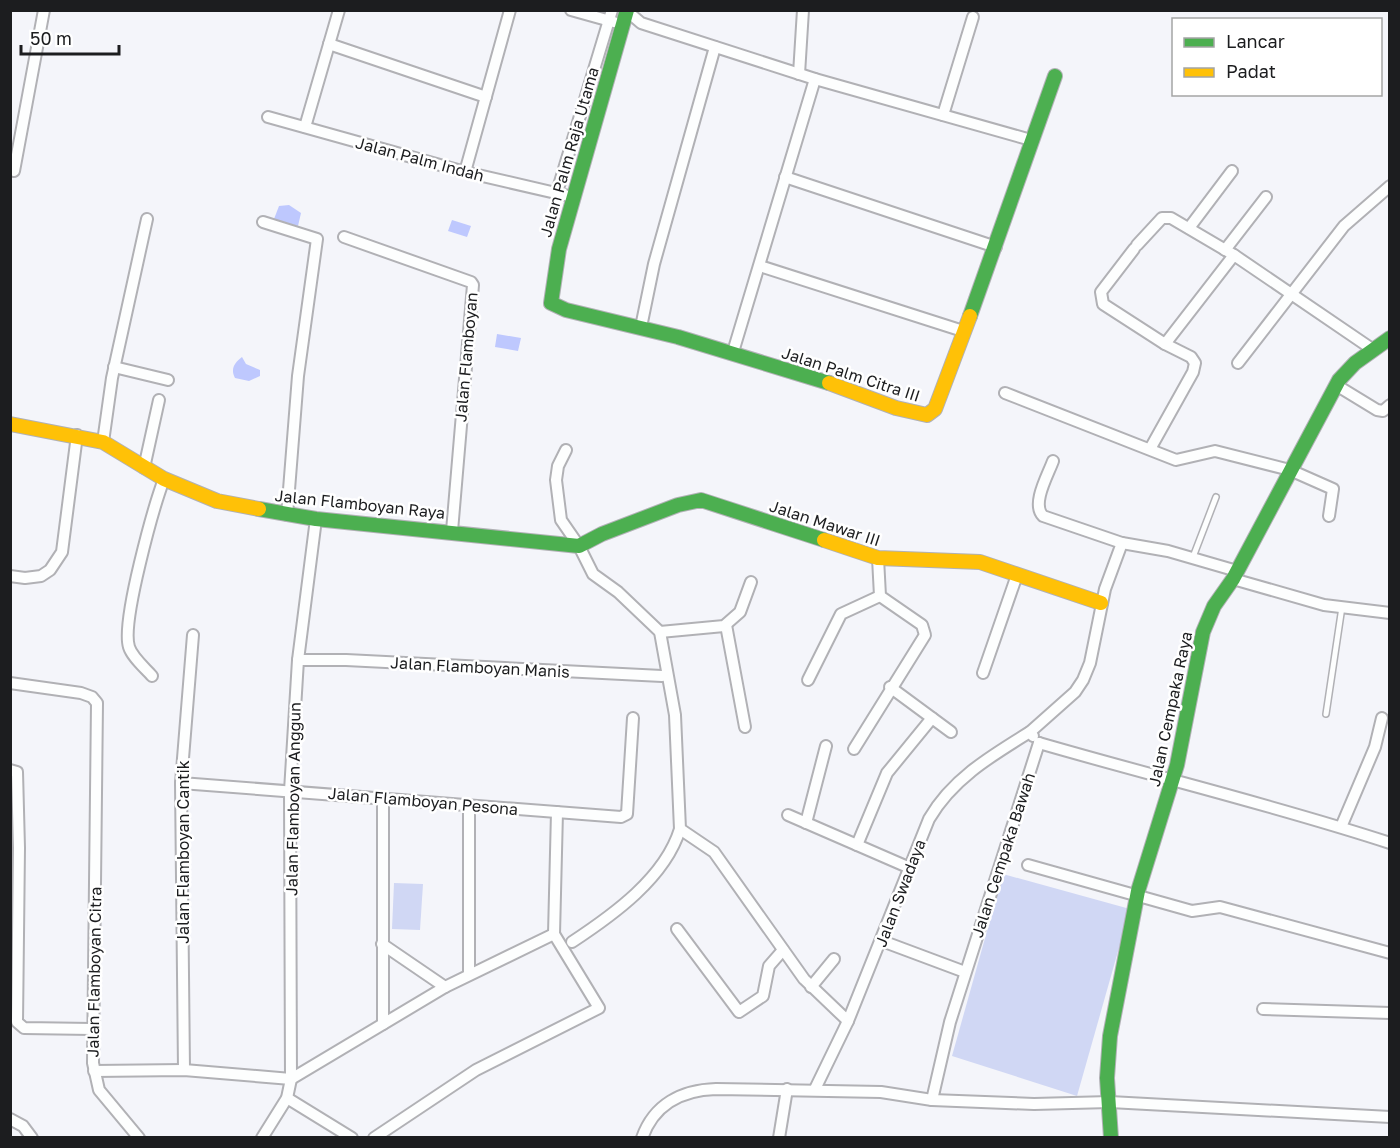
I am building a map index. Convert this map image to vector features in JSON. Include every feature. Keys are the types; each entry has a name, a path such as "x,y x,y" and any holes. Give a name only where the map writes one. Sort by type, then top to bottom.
{"street":[{"path":"14,171 44,10"},
{"path":"305,127 339,10"},
{"path":"465,172 510,10"},
{"path":"571,10 621,15 815,79 1031,140"},
{"path":"799,74 803,10"},
{"name":"Jalan Palm Raja Utama","path":"557,192 621,15"},
{"name":"Jalan Palm Raja Utama","path":"551,303 559,249 621,15"},
{"path":"943,115 973,17"},
{"path":"329,44 486,97"},
{"path":"641,327 654,264 715,47"},
{"name":"Jalan Palm Citra III","path":"551,303 558,308 641,327 733,352 865,394 917,414 927,415 934,409 996,247 1054,76"},
{"path":"733,352 815,79"},
{"name":"Jalan Palm Indah","path":"268,117 465,172 573,197"},
{"path":"1189,228 1232,171"},
{"path":"785,177 996,247"},
{"path":"1238,363 1344,226 1389,186"},
{"path":"1165,344 1266,197"},
{"path":"1150,449 1193,372 1195,363 1191,357 1165,344 1100,300 1101,292 1162,218 1171,218 1189,228 1291,293 1316,313 1372,349"},
{"path":"103,442 114,367 147,219"},
{"path":"263,222 317,239 297,386 288,515"},
{"name":"Jalan Flamboyan","path":"345,237 471,282 473,285 452,531"},
{"path":"760,266 963,331"},
{"name":"Jalan Cempaka Raya","path":"1111,1137 1107,1078 1110,1036 1137,897 1172,782 1203,632 1214,606 1235,575 1336,385 1372,349 1389,338"},
{"path":"114,367 168,380"},
{"path":"1336,385 1377,410 1383,411 1389,405"},
{"path":"1005,393 1176,460 1215,451 1290,470 1333,489 1329,516"},
{"path":"144,468 159,400"},
{"name":"Jalan Flamboyan Raya","path":"10,424 77,435 103,442 164,479 217,501 316,519 452,531 551,545 579,546"},
{"path":"10,576 25,578 41,576 50,570 62,552 77,435"},
{"path":"566,450 558,466 557,497 561,520 579,546 593,574 618,592 660,632 675,715 680,829 670,855 653,876 615,912 572,942"},
{"path":"1053,460 1039,501 1038,510 1043,516 1122,543 1193,557 1235,575 1324,605 1389,613"},
{"path":"152,676 129,647 129,623 148,527 164,479"},
{"name":"Jalan Mawar III","path":"579,546 602,534 678,505 701,500 878,558 980,562 1101,603"},
{"name":"Jalan Flamboyan Anggun","path":"287,1098 291,1079 290,791 297,660 316,519"},
{"name":"Jalan Swadaya","path":"815,1089 848,1021 929,819 938,804 974,768 1030,732 1075,692 1083,680 1090,663 1101,603 1122,543"},
{"path":"878,558 880,596"},
{"path":"983,673 1017,575"},
{"path":"660,632 726,625 740,612 751,582"},
{"path":"808,680 840,614 880,596"},
{"path":"854,749 890,687 925,635 926,629 880,596"},
{"path":"726,625 745,727"},
{"name":"Jalan Flamboyan Cantik","path":"184,1070 181,783 193,635"},
{"name":"Jalan Flamboyan Manis","path":"297,660 346,660 662,676"},
{"name":"Jalan Flamboyan Citra","path":"10,684 74,692 94,699 98,703 92,1029 94,1071 184,1070 291,1079"},
{"path":"890,687 951,732"},
{"name":"Jalan Flamboyan Pesona","path":"181,783 621,817 627,814 633,718"},
{"path":"857,845 887,773 932,718"},
{"path":"1341,827 1375,747 1382,718"},
{"path":"1030,732 1040,743 1172,782 1287,810 1389,843"},
{"name":"Jalan Cempaka Bawah","path":"932,1100 950,1022 965,972 1040,743"},
{"path":"806,823 826,746"},
{"path":"10,770 17,772 15,848 17,1024 24,1028 92,1029"},
{"path":"383,798 383,1024"},
{"path":"469,805 469,974"},
{"path":"374,1137 476,1070 599,1008 554,934 557,812"},
{"path":"788,815 910,868"},
{"path":"680,829 714,852 812,987 848,1021"},
{"path":"1028,865 1192,911 1220,907 1389,953"},
{"path":"677,929 739,1012 763,996 771,962 783,950"},
{"path":"291,1079 445,987 554,934"},
{"path":"882,941 965,972"},
{"path":"382,944 445,987"},
{"path":"812,987 834,959"},
{"path":"1263,1009 1389,1013"},
{"path":"94,1071 95,1083 101,1094 139,1137"},
{"path":"642,1137 648,1122 670,1099 703,1089 815,1089 881,1092 932,1100 1034,1104 1110,1102 1389,1117"},
{"path":"779,1137 787,1089"},
{"path":"262,1137 287,1098 352,1137"},
{"path":"10,1119 23,1126 32,1137"}],"lane":[{"path":"1193,557 1216,497"},
{"path":"1326,714 1342,607"}],"shaded area":[{"path":"1003,874 1130,909 1077,1096 952,1056"},
{"path":"394,883 423,884 420,930 392,929"}],"water":[{"path":"289,205 301,213 298,226 274,219 279,206"},
{"path":"452,220 471,226 467,237 448,231"},
{"path":"497,334 521,338 518,351 495,347"},
{"path":"242,357 246,364 260,370 260,376 249,381 235,378 234,366"}],"traffic: fast":[{"path":"627,10 559,249 551,303 566,310 678,337 829,383"},
{"path":"970,316 1055,76"},
{"path":"1111,1138 1107,1078 1110,1036 1138,891 1177,765 1203,632 1214,606 1233,579 1339,380 1355,363 1390,338"},
{"path":"259,509 316,519 579,546 602,534 678,505 701,500 824,540"}],"traffic: slow":[{"path":"829,383 896,408 927,415 935,409 970,316"},
{"path":"10,424 103,442 164,479 217,501 259,509"},
{"path":"824,540 878,558 980,562 1101,603"}]}
